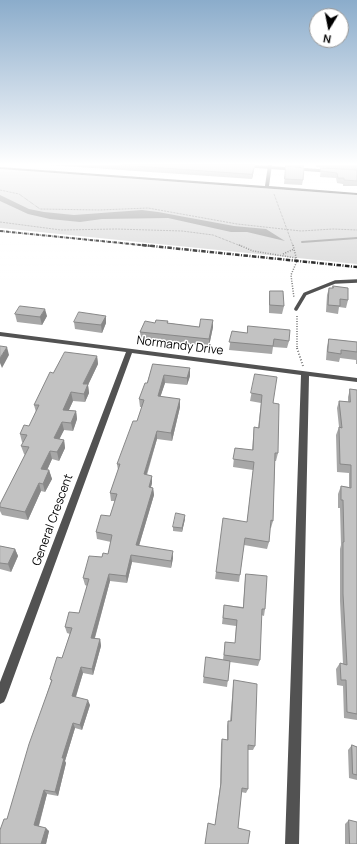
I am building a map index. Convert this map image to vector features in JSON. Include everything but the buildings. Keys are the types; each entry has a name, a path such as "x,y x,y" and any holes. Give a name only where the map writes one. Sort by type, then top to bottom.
{"street":[{"name":"Normandy Drive","path":"0,334 357,380"},
{"name":"General Crescent","path":"0,698 130,350"},
{"path":"292,844 305,373"}],"lane":[{"path":"296,309 305,294 335,282 357,280"}],"path":[{"path":"34,204 40,209 98,210 148,208 237,224 304,232 333,229 357,230"},
{"path":"278,204 288,229 297,261 291,270 290,278 296,309 297,349 305,373"},
{"path":"0,222 61,230 116,229 182,231 213,235 253,251 282,254 296,258"},
{"path":"282,254 294,249"}],"shaded area":[{"path":"0,204 357,204 357,264 0,228"},
{"path":"7,204 19,204 29,209 44,212 74,215 142,210 158,212 234,226 266,229 285,241 247,232 231,232 168,218 102,219 80,222 50,219 28,214"}],"waterway":[{"path":"302,242 357,238"}],"railway":[{"path":"0,231 151,246"},
{"path":"142,245 357,267"}]}
